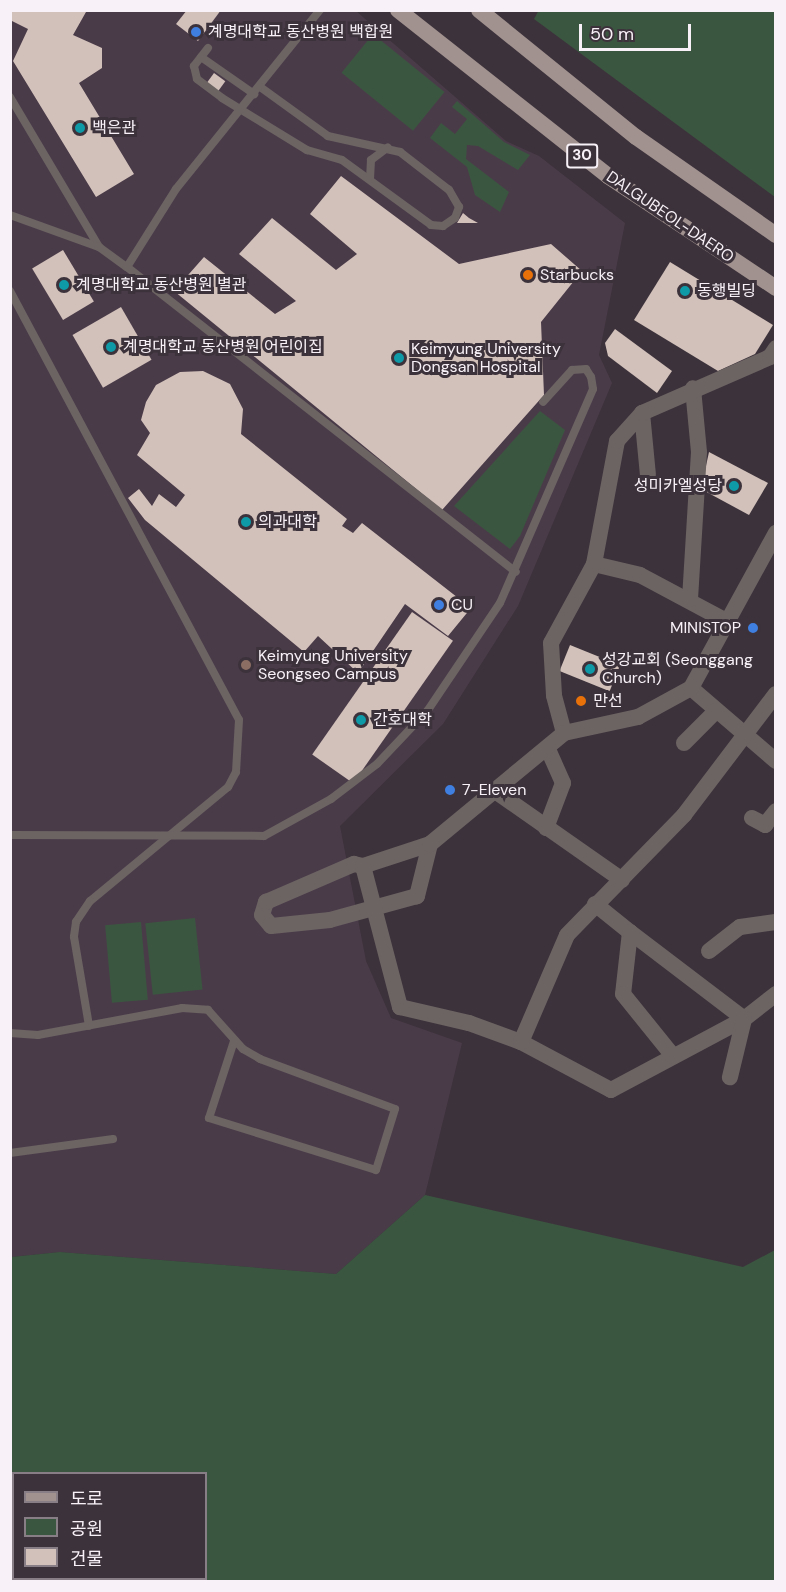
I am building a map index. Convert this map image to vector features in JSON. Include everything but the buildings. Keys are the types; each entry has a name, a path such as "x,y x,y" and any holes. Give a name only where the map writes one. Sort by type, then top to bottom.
{"main road":[{"name":"DALGUBEOL-DAERO","path":"398,10 608,176 776,288"},
{"path":"479,10 636,136 776,235"}],"street":[{"path":"564,733 554,695 551,643 594,564 617,441 642,413 693,388 770,357 776,348"},
{"path":"690,599 699,452 693,388"},
{"path":"642,413 648,474"},
{"path":"430,844 417,896 374,911 271,926 262,915 266,902 354,864 363,866 430,844 548,750 564,733 638,717 691,688 726,621 774,540"},
{"path":"594,564 640,575 690,599 726,621"},
{"path":"691,688 776,761"},
{"path":"521,1042 567,935 684,814 744,732 776,694"},
{"path":"684,743 717,711"},
{"path":"546,828 563,783 548,750"},
{"path":"495,791 622,880"},
{"path":"752,818 765,825 776,811"},
{"path":"363,866 400,1007 469,1023 521,1042 611,1090 744,1019 776,994"},
{"path":"595,904 744,1019"},
{"path":"709,951 740,927 776,922"},
{"path":"630,932 623,994 673,1056"},
{"path":"730,1077 744,1019"}],"lane":[{"path":"127,267 176,189 320,10"},
{"path":"201,57 328,136 388,147 449,190 459,207 455,218 443,226 431,225 342,160 284,138 198,79 194,66 201,57 208,48"},
{"path":"10,97 99,247"},
{"path":"370,179 374,153 388,147"},
{"path":"10,215 99,247 516,572"},
{"path":"10,291 240,720 236,772 228,787 90,900 76,922 74,937 89,1026"},
{"path":"10,835 171,834 219,839 264,836 331,799 368,771 428,710 456,673 516,572 592,389 591,377 586,369 572,370 543,402"},
{"path":"10,1033 38,1035 195,1007 218,1017 234,1041 260,1059 395,1109 376,1170 209,1118 234,1041"},
{"path":"10,1153 113,1139"}],"shaded area":[{"name":"Keimyung University Seongseo Campus","path":"11,11 356,11 506,141 539,156 625,223 599,355 612,383 518,606 443,724 340,826 366,961 391,1018 462,1043 425,1195 336,1274 60,1252 11,1257"}],"green space":[{"path":"539,10 775,11 775,197 534,19"},
{"path":"373,34 444,92 413,131 342,73"},
{"path":"457,101 504,142 530,155 518,170 478,146 467,145 466,159 509,192 500,212 475,195 467,167 430,138 441,123 455,134 467,119 452,107"},
{"path":"540,411 565,430 520,536 510,549 454,506"},
{"path":"195,918 203,990 153,995 145,923"},
{"path":"141,922 148,1000 112,1003 105,925"},
{"path":"425,1195 743,1267 775,1250 775,1581 11,1581 11,1257 60,1252 336,1274"}],"place":[{"name":"계명대학교 동산병원 백합원","path":"196,32"},
{"name":"백은관","path":"80,128"},
{"name":"Starbucks","path":"528,275"},
{"name":"계명대학교 동산병원 별관","path":"64,285"},
{"name":"동행빌딩","path":"685,291"},
{"name":"계명대학교 동산병원 어린이집","path":"111,347"},
{"name":"Keimyung University Dongsan Hospital","path":"399,358"},
{"name":"성미카엘성당","path":"734,486"},
{"name":"의과대학","path":"246,522"},
{"name":"CU","path":"439,605"},
{"name":"MINISTOP","path":"753,628"},
{"name":"Keimyung University Seongseo Campus","path":"246,665"},
{"name":"성강교회 (Seonggang Church)","path":"590,669"},
{"name":"만선","path":"581,701"},
{"name":"간호대학","path":"361,720"},
{"name":"7-Eleven","path":"450,790"}]}
